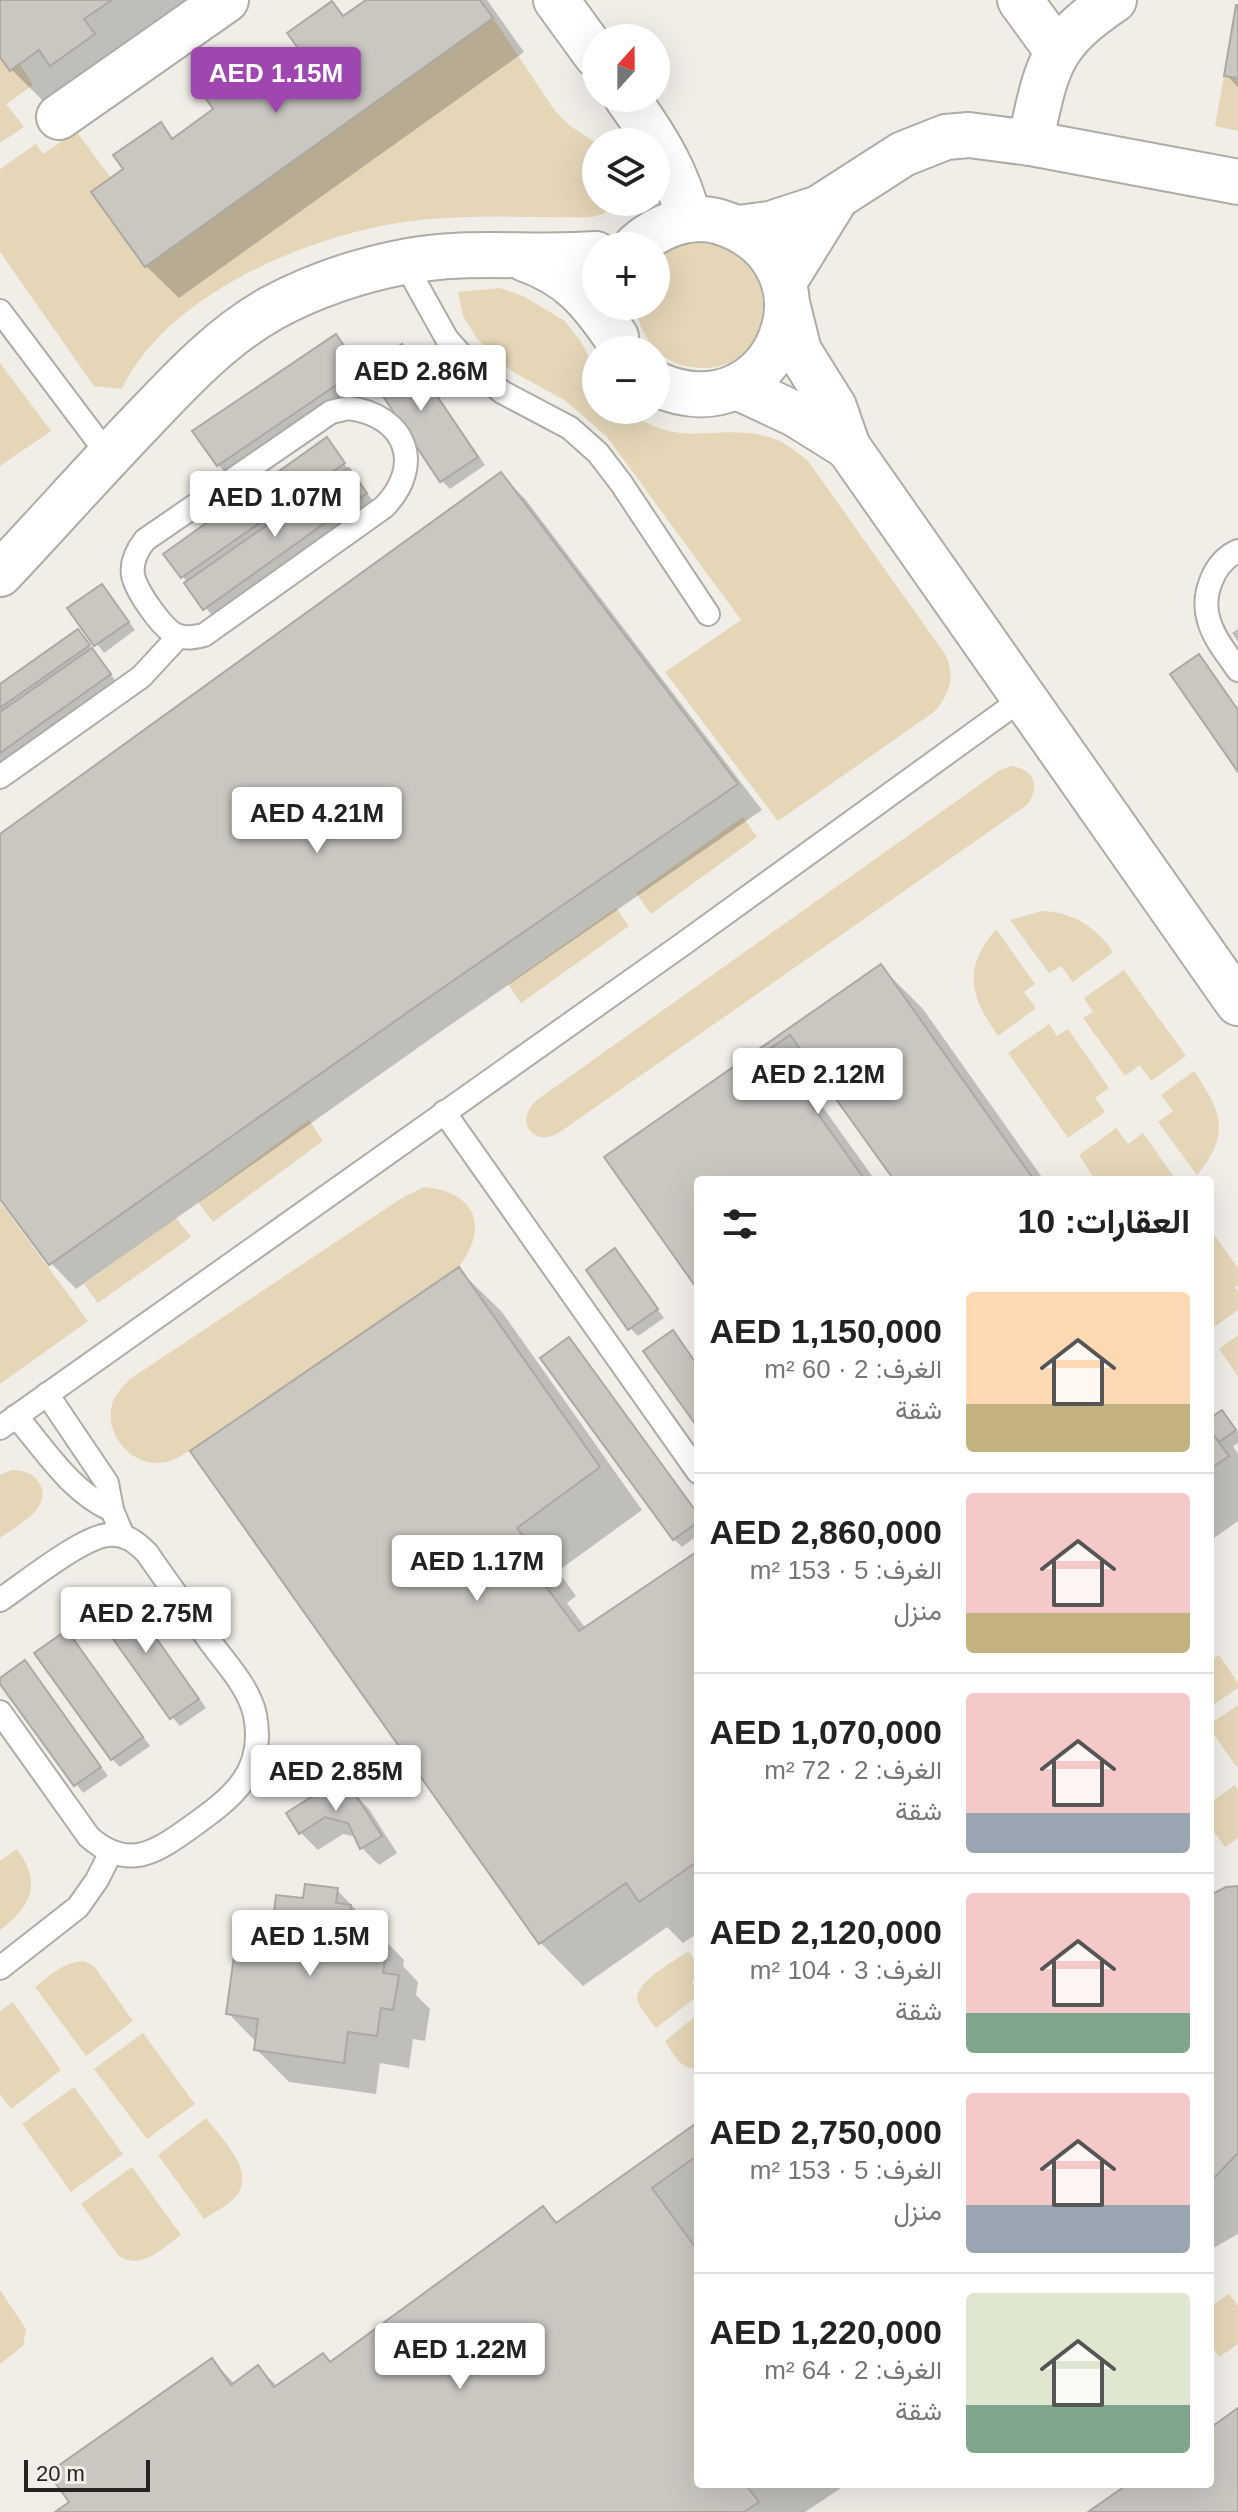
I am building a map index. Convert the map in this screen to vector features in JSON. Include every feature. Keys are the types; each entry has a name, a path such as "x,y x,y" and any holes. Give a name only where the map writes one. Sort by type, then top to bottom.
{"street":[{"path":"59,117 226,0"},
{"path":"556,0 582,36"},
{"path":"1020,0 1057,51"},
{"path":"1030,143 1041,94 1057,51 1084,20 1114,0"},
{"path":"636,112 671,165 689,220"},
{"path":"738,228 801,216 836,198 903,154 946,137 969,135 1030,143 1238,182"},
{"path":"670,390 696,395 737,387 755,376 772,357 784,334 786,294 836,198"},
{"path":"655,232 689,220 714,221 738,228 766,251 786,294 799,351 834,407 848,447 1238,1003"},
{"path":"0,574 217,346 270,309 328,281 404,262 454,255 519,257 582,252"},
{"path":"519,257 549,268 576,286 617,331"},
{"path":"737,387 795,414 848,447"}],"lane":[{"path":"404,262 447,339 473,368 502,392 570,428 598,453 708,614"},
{"path":"0,311 109,456"},
{"path":"348,408 366,410 382,417 395,429 404,445 407,462 404,479 396,495 384,507 204,635 191,638 179,636 167,629 137,586 133,574 138,549 145,540 331,412 348,408"},
{"path":"1238,551 1215,572 1207,596 1209,620 1238,670"},
{"path":"0,777 141,677 179,636"},
{"path":"112,1510 98,1504 75,1485 8,1422 683,944 1023,698"},
{"path":"444,1112 694,1466"},
{"path":"47,1394 107,1483 112,1510 123,1536"},
{"path":"0,1600 90,1540 111,1534 136,1542 242,1686 254,1711 258,1738 252,1765 239,1789 219,1807 152,1852 139,1856 111,1852 89,1837 0,1712"},
{"path":"0,1968 78,1907 97,1880 111,1852"}],"shaded area":[{"path":"493,18 555,111 582,134 582,216 596,216 420,220 380,226 293,252 209,296 173,323 144,354 122,389 94,386 0,252 0,169 36,144 43,154 76,131 111,178 92,193 145,267"},
{"path":"0,57 10,71 20,64 33,85 6,104 24,127 0,143"},
{"path":"1224,76 1238,78 1238,131 1215,126"},
{"path":"693,242 725,249 747,264 759,285 763,308 758,331 746,350 727,364 701,368 685,366 670,360 670,336 646,336 644,333 639,320 670,320 670,250"},
{"path":"500,288 523,296 565,321 582,344 582,415 566,401 515,373 493,356 463,316 458,292"},
{"path":"0,363 51,431 0,466"},
{"path":"592,424 650,424 663,430 696,434 746,433 777,440 808,461 945,654 950,684 934,712 778,821 665,672 741,620 607,437"},
{"path":"1011,766 1025,771 1033,780 1034,791 1027,805 560,1132 542,1137 529,1130 527,1116 537,1100 1000,770"},
{"path":"743,817 757,837 651,914 636,893"},
{"path":"616,908 629,926 521,1003 508,984"},
{"path":"1042,911 1064,914 1083,922 1113,952 1073,982 1061,966 1049,973 1010,920"},
{"path":"996,929 1035,984 1024,992 1036,1008 998,1036 981,1008 974,982 978,957"},
{"path":"1124,970 1186,1056 1151,1081 1140,1065 1125,1076 1083,1018 1093,1012 1084,998"},
{"path":"1049,1024 1057,1036 1068,1029 1109,1088 1095,1098 1105,1112 1068,1138 1008,1053"},
{"path":"1194,1071 1211,1098 1219,1123 1215,1147 1197,1175 1158,1122 1173,1111 1161,1095"},
{"path":"309,1120 323,1141 213,1222 198,1202"},
{"path":"1116,1128 1128,1144 1143,1133 1173,1176 1093,1176 1079,1155"},
{"path":"424,1187 455,1196 466,1203 472,1213 474,1237 459,1267 176,1459 154,1463 142,1460 122,1446 111,1424 111,1412 115,1396 130,1379 402,1198"},
{"path":"0,1202 88,1321 0,1384"},
{"path":"176,1218 191,1237 98,1303 84,1284"},
{"path":"1214,1235 1238,1268 1238,1285 1235,1287 1238,1310 1214,1327"},
{"path":"1238,1335 1238,1376 1219,1349"},
{"path":"12,1470 35,1477 43,1493 31,1516 0,1538 0,1475"},
{"path":"1219,1655 1238,1683 1238,1688 1214,1704 1214,1658"},
{"path":"1238,1705 1238,1765 1214,1735 1214,1721"},
{"path":"1235,1785 1238,1790 1238,1838 1225,1847 1214,1832 1214,1800"},
{"path":"17,1849 29,1873 30,1893 20,1912 0,1930 0,1861"},
{"path":"689,1951 694,1960 694,1999 656,2028 638,2002 638,1995 656,1973"},
{"path":"84,1961 94,1966 133,2021 86,2056 35,1987 64,1967"},
{"path":"13,2002 61,2070 11,2109 0,2094 0,2011"},
{"path":"694,2017 694,2069 682,2064 665,2041"},
{"path":"143,2033 195,2104 147,2139 94,2069"},
{"path":"74,2087 123,2154 71,2192 22,2124"},
{"path":"206,2118 234,2155 242,2176 236,2196 204,2219 158,2155"},
{"path":"132,2167 181,2235 152,2256 136,2261 119,2256 81,2204"},
{"path":"0,2290 26,2329 23,2346 0,2364"},
{"path":"1229,2294 1238,2306 1238,2344 1219,2357 1214,2349 1214,2304"}],"building":[{"path":"0,0 112,0 84,19 95,34 50,66 39,50 10,71 0,57"},
{"path":"366,0 480,0 493,18 145,267 91,192 123,169 113,155 161,122 172,139 213,109 202,93 247,62 259,79 300,51 287,33 332,1 343,16"},
{"path":"1238,5 1238,78 1224,76"},
{"path":"336,334 360,369 217,466 192,431"},
{"path":"402,344 478,457 440,482 365,369"},
{"path":"327,437 345,463 181,578 163,554"},
{"path":"349,468 367,493 203,610 184,583"},
{"path":"501,472 738,784 49,1265 0,1199 0,834"},
{"path":"102,584 129,622 94,646 67,608"},
{"path":"78,629 90,645 0,708 0,684"},
{"path":"92,648 111,674 0,753 0,712"},
{"path":"1199,654 1238,710 1238,772 1170,674"},
{"path":"881,964 1031,1176 891,1176 790,1035 771,1048 862,1176 694,1176 694,1284 604,1157"},
{"path":"615,1248 658,1309 628,1330 586,1270"},
{"path":"459,1267 600,1467 517,1528 535,1552 526,1560 579,1631 694,1554 694,1864 639,1902 626,1883 539,1944 190,1451"},
{"path":"673,1330 694,1360 694,1422 643,1351"},
{"path":"569,1337 694,1509 694,1525 673,1540 540,1358"},
{"path":"1222,1410 1236,1430 1219,1442 1214,1435 1214,1415"},
{"path":"1214,1435 1229,1456 1214,1466"},
{"path":"123,1591 199,1699 170,1719 94,1612"},
{"path":"67,1630 143,1737 111,1760 34,1653"},
{"path":"25,1660 101,1767 74,1786 0,1684 0,1678"},
{"path":"333,1783 352,1789 382,1836 360,1849 348,1823 325,1817 299,1834 286,1813"},
{"path":"305,1884 338,1888 336,1903 351,1905 349,1922 372,1926 370,1945 387,1947 383,1973 399,1975 393,2010 381,2008 377,2036 348,2032 344,2063 254,2050 258,2019 226,2014 238,1927 272,1931 276,1895 303,1898"},
{"path":"1238,1886 1238,2153 1214,2178 1214,1893"},
{"path":"694,2125 694,2158 652,2188 694,2246 694,2488 748,2488 759,2502 744,2512 55,2512 69,2502 48,2473 212,2358 231,2385 258,2365 274,2387 323,2353 330,2362 543,2206 556,2223"},
{"path":"1238,2408 1238,2512 1088,2512 1122,2488 1214,2488 1214,2425"}]}
